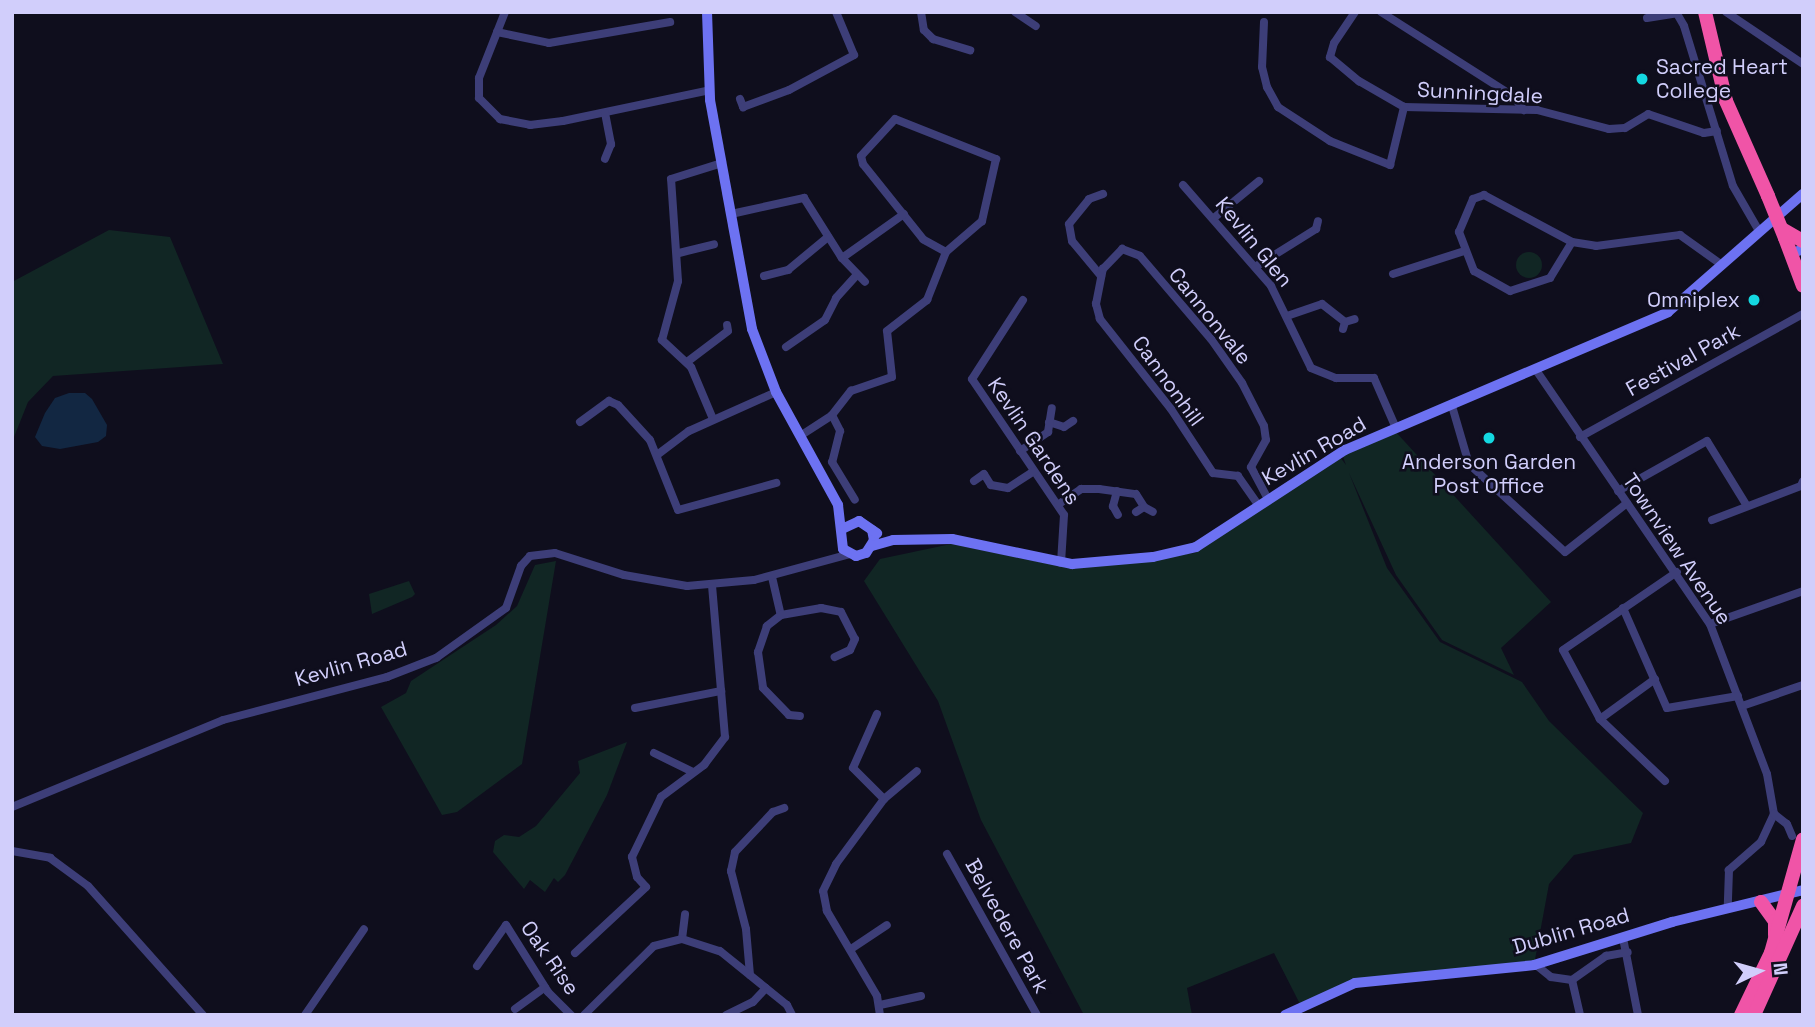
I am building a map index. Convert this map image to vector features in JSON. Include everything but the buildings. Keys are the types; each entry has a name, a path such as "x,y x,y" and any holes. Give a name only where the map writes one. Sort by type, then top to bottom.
{"highway":[{"path":"1705,12 1726,101 1768,196 1791,236 1800,265"},
{"path":"1754,1015 1797,896 1797,837"},
{"path":"1741,1015 1797,896"},
{"path":"1761,902 1775,921 1776,940"}],"street":[{"path":"505,12 479,78 480,98 487,110 500,119 530,125 605,113 710,90"},
{"path":"707,12 710,90 752,329 776,392 838,505 842,529 840,544 850,554 861,555 872,546 872,530 856,521 838,505"},
{"path":"740,99 743,107 789,90 854,55 835,12"},
{"path":"921,12 924,30 933,39 970,50"},
{"path":"1015,12 1036,26"},
{"name":"Sunningdale","path":"1355,12 1334,43 1330,57 1359,81 1404,107 1524,110 1609,129 1625,128 1648,114 1704,134 1717,131"},
{"path":"1381,12 1513,96 1524,110"},
{"path":"1726,12 1803,64"},
{"path":"1647,18 1676,13 1734,186 1759,231"},
{"path":"497,32 549,43 569,42 670,22"},
{"path":"1264,22 1262,67 1267,87 1278,107 1331,141 1390,164 1404,107"},
{"path":"605,113 611,144 605,159"},
{"path":"800,436 832,415 851,391 892,377 887,331 927,300 946,252 982,221 996,159 991,154 895,119 861,156 923,239 946,252"},
{"path":"712,419 703,389 687,362 662,340 678,281 671,179 722,163"},
{"path":"1215,217 1260,179"},
{"name":"Kevlin Glen","path":"1183,185 1215,217 1255,267 1287,316 1311,368 1336,378 1374,378 1396,428"},
{"path":"1101,276 1072,241 1069,224 1089,199 1102,194"},
{"name":"Kevlin Road","path":"872,546 893,540 952,539 1061,563 1174,554 1196,547 1336,455 1668,312 1803,194"},
{"path":"1572,242 1550,278 1510,291 1474,271 1464,251 1459,232 1473,200 1484,195 1572,242 1596,246 1680,235 1722,265"},
{"path":"731,214 804,198 842,258 865,282"},
{"path":"842,258 904,214"},
{"path":"1255,267 1319,227"},
{"path":"764,276 788,270 828,237"},
{"path":"678,253 714,244"},
{"name":"Cannonvale","path":"1116,254 1127,248 1140,256 1211,339 1242,383 1264,426 1266,440 1251,467 1263,503"},
{"path":"1393,274 1464,251"},
{"name":"Cannonhill","path":"1116,254 1101,276 1096,304 1100,319 1171,409 1213,473 1238,476 1263,503"},
{"path":"786,347 825,320 836,298 857,275"},
{"name":"Kevlin Gardens","path":"1024,300 972,379 1059,505 1067,528 1061,563"},
{"path":"1287,316 1322,304 1344,325 1355,319"},
{"name":"Festival Park","path":"1580,437 1803,314"},
{"path":"687,362 728,331 727,325"},
{"name":"Townview Avenue","path":"1536,370 1580,437 1677,572 1710,624 1767,774 1774,814"},
{"path":"657,455 712,419 776,392"},
{"path":"580,422 608,401 618,405 657,455 678,510 776,484"},
{"path":"1452,405 1469,464 1565,552 1627,503"},
{"path":"1020,451 1048,432 1052,408"},
{"path":"832,415 840,431 832,462 855,500"},
{"path":"1049,422 1064,427 1073,421"},
{"path":"1618,491 1707,441 1746,506"},
{"path":"974,481 984,474 991,485 1008,488 1034,471"},
{"path":"1712,520 1801,486 1803,481"},
{"path":"1059,505 1081,489 1117,491 1136,494 1140,510 1153,513"},
{"path":"1117,491 1113,506 1118,515"},
{"path":"842,529 856,521"},
{"name":"Kevlin Road","path":"872,530 893,540"},
{"name":"Kevlin Road","path":"828,557 840,544"},
{"name":"Kevlin Road","path":"12,807 223,720 387,677 436,658 506,608 521,566 530,556 555,554 652,581 712,586 772,577 828,557 850,554"},
{"path":"1665,781 1601,719 1563,650 1677,572"},
{"path":"772,577 781,615"},
{"path":"575,953 646,887 637,877 632,857 661,797 718,751 724,737 712,586"},
{"path":"1710,624 1803,591"},
{"path":"800,716 789,715 763,688 758,652 767,626 781,615 821,608 841,612 855,639 850,650 835,657"},
{"path":"1623,608 1670,709 1738,696"},
{"path":"1601,719 1655,679"},
{"path":"1742,706 1803,685"},
{"path":"635,708 721,691"},
{"path":"877,714 853,768 884,799"},
{"path":"654,753 693,772"},
{"path":"880,1015 880,1005 851,949 827,911 825,882 884,799 917,771"},
{"path":"751,975 746,929 731,871 735,852 773,812 784,808"},
{"path":"1728,908 1728,870 1761,842 1774,814 1787,824 1797,837"},
{"path":"12,851 50,858 79,878 203,1015"},
{"name":"Belvedere Park","path":"947,854 1037,1015"},
{"name":"Dublin Road","path":"1285,1015 1354,983 1536,965 1728,908 1797,896"},
{"path":"682,939 685,914"},
{"name":"Oak Rise","path":"477,966 506,925 545,987 571,1015"},
{"path":"851,949 887,925"},
{"path":"304,1015 364,929"},
{"path":"1623,938 1628,952 1638,1015"},
{"path":"584,1015 654,946 682,939 720,951 766,988 792,1015"},
{"path":"1536,965 1551,977 1572,981 1606,956 1628,952"},
{"path":"1572,981 1580,1015"},
{"path":"515,1009 545,987"},
{"path":"726,1015 753,1002 766,988"},
{"path":"880,1005 921,996"}],"green space":[{"path":"109,230 170,237 223,364 53,376 28,402 12,442 12,282"},
{"path":"1529,252 1538,256 1542,265 1538,274 1529,278 1520,274 1516,265 1520,256"},
{"path":"1395,431 1551,602 1501,648 1514,675 1442,640 1396,575 1349,473 1387,568 1440,642 1522,682 1549,721 1643,813 1631,843 1574,855 1549,884 1534,965 1380,978 1301,1006 1274,953 1187,988 1192,1015 1084,1015 981,820 938,701 864,581 880,559 951,544 1068,568 1195,553 1340,457 1346,465 1342,454"},
{"path":"556,561 522,764 457,812 442,815 381,707 406,693 411,681 496,625 517,606 535,565"},
{"path":"409,581 415,594 412,597 372,614 369,594"},
{"path":"627,742 607,795 565,875 558,882 554,878 545,892 530,880 524,889 493,852 495,841 504,835 519,837 536,826 580,773 578,761"}],"water":[{"path":"69,393 85,393 92,399 107,425 106,436 98,442 60,449 42,446 35,437 45,413 55,398"}],"place":[{"name":"Sacred Heart College","path":"1642,79"},
{"name":"Omniplex","path":"1754,300"},
{"name":"Anderson Garden Post Office","path":"1489,438"}]}
